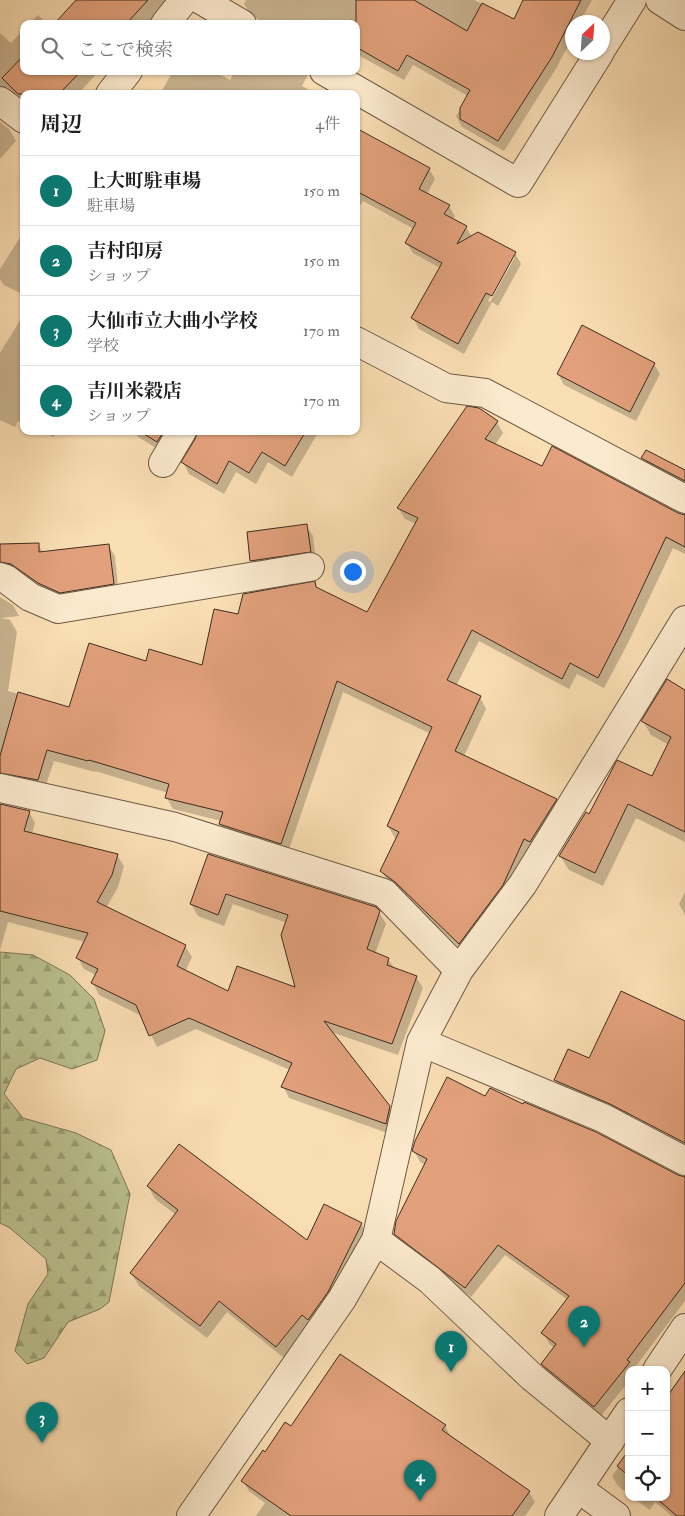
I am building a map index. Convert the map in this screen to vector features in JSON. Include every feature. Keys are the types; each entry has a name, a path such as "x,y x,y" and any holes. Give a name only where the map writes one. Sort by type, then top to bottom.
{"street":[{"path":"168,20 184,0"},
{"path":"201,0 235,20"},
{"path":"610,35 632,0"},
{"path":"660,0 685,16"},
{"path":"360,92 518,183 595,60"},
{"path":"113,90 125,75"},
{"path":"331,75 357,90"},
{"path":"0,101 20,116"},
{"path":"360,343 446,388 484,393 685,499"},
{"path":"163,463 180,435"},
{"path":"0,577 6,579 30,597 58,609 310,567"},
{"path":"191,1516 342,1299 376,1240 420,1042 459,970 523,884 685,620"},
{"path":"0,788 175,827 384,893 459,970"},
{"path":"420,1042 602,1118 685,1161"},
{"path":"376,1240 430,1280 532,1377 610,1441"},
{"path":"660,1366 685,1328"},
{"path":"559,1516 625,1418"},
{"path":"578,1488 616,1516"}],"green space":[{"path":"0,952 33,955 70,975 94,999 105,1031 97,1060 72,1069 40,1058 16,1069 4,1094 23,1118 76,1133 111,1150 130,1194 109,1302 100,1309 68,1322 44,1358 27,1364 15,1351 28,1304 48,1274 46,1259 10,1228 0,1223"}],"building":[{"path":"76,0 148,0 130,20 58,20"},
{"path":"356,0 414,0 467,31 482,3 514,19 523,0 581,0 573,15 565,15 565,31 552,57 498,141 460,119 460,108 470,90 407,55 398,71 360,49 360,20 356,20"},
{"path":"20,59 20,75 77,75 63,90 20,90 20,94 2,78"},
{"path":"360,130 430,168 419,189 450,205 444,214 467,226 457,244 478,232 516,252 492,296 486,293 458,344 411,318 442,263 405,243 416,223 360,193"},
{"path":"582,325 655,363 630,412 557,374"},
{"path":"467,406 479,408 498,421 485,439 542,466 552,446 685,515 685,547 666,537 598,678 570,663 562,679 472,630 447,680 481,696 455,751 557,799 530,842 524,839 503,885 459,944 395,882 380,871 399,832 387,826 432,727 337,681 281,844 219,824 223,812 165,798 169,784 89,760 47,750 38,780 0,773 0,756 18,692 69,707 89,643 146,661 149,649 202,665 214,609 238,614 243,594 315,581 316,587 367,612 418,518 397,508"},
{"path":"146,435 161,435 157,442"},
{"path":"196,435 304,435 285,466 262,452 249,473 229,461 217,484 181,462"},
{"path":"646,450 685,470 685,481 641,458"},
{"path":"307,524 311,552 250,561 247,532"},
{"path":"39,543 39,552 109,544 114,584 60,593 38,583 11,564 0,562 0,544"},
{"path":"667,679 685,690 685,832 628,804 595,873 559,856 586,812 589,814 617,760 652,776 671,737 641,721"},
{"path":"0,804 30,811 24,831 118,854 112,875 97,902 186,945 177,966 228,991 237,966 295,987 281,935 288,915 226,894 218,915 190,904 208,854 376,907 380,911 367,949 389,958 387,965 417,976 392,1044 324,1021 390,1106 386,1124 281,1087 292,1063 189,1018 149,1036 136,1005 91,983 98,969 76,958 88,933 0,911"},
{"path":"621,991 685,1021 685,1143 610,1104 554,1080 568,1049 589,1058"},
{"path":"447,1077 485,1096 490,1088 523,1104 524,1102 596,1132 685,1177 685,1283 627,1360 630,1362 594,1407 541,1364 556,1344 541,1333 569,1296 498,1245 465,1288 394,1234 396,1221 427,1159 412,1151 415,1141"},
{"path":"179,1144 307,1240 324,1204 362,1223 328,1292 308,1320 302,1315 276,1347 219,1301 200,1326 130,1273 178,1210 147,1186"},
{"path":"340,1354 446,1425 442,1430 530,1491 512,1516 291,1516 241,1481 263,1450 265,1452 285,1422 291,1426"},
{"path":"685,1371 685,1516 677,1516 660,1501 670,1501 670,1392"},
{"path":"625,1455 625,1473 617,1466"}],"place":[{"name":"吉村印房","path":"584,1347"},
{"name":"上大町駐車場","path":"451,1372"},
{"name":"大仙市立大曲小学校","path":"42,1443"},
{"name":"吉川米穀店","path":"420,1501"}]}
